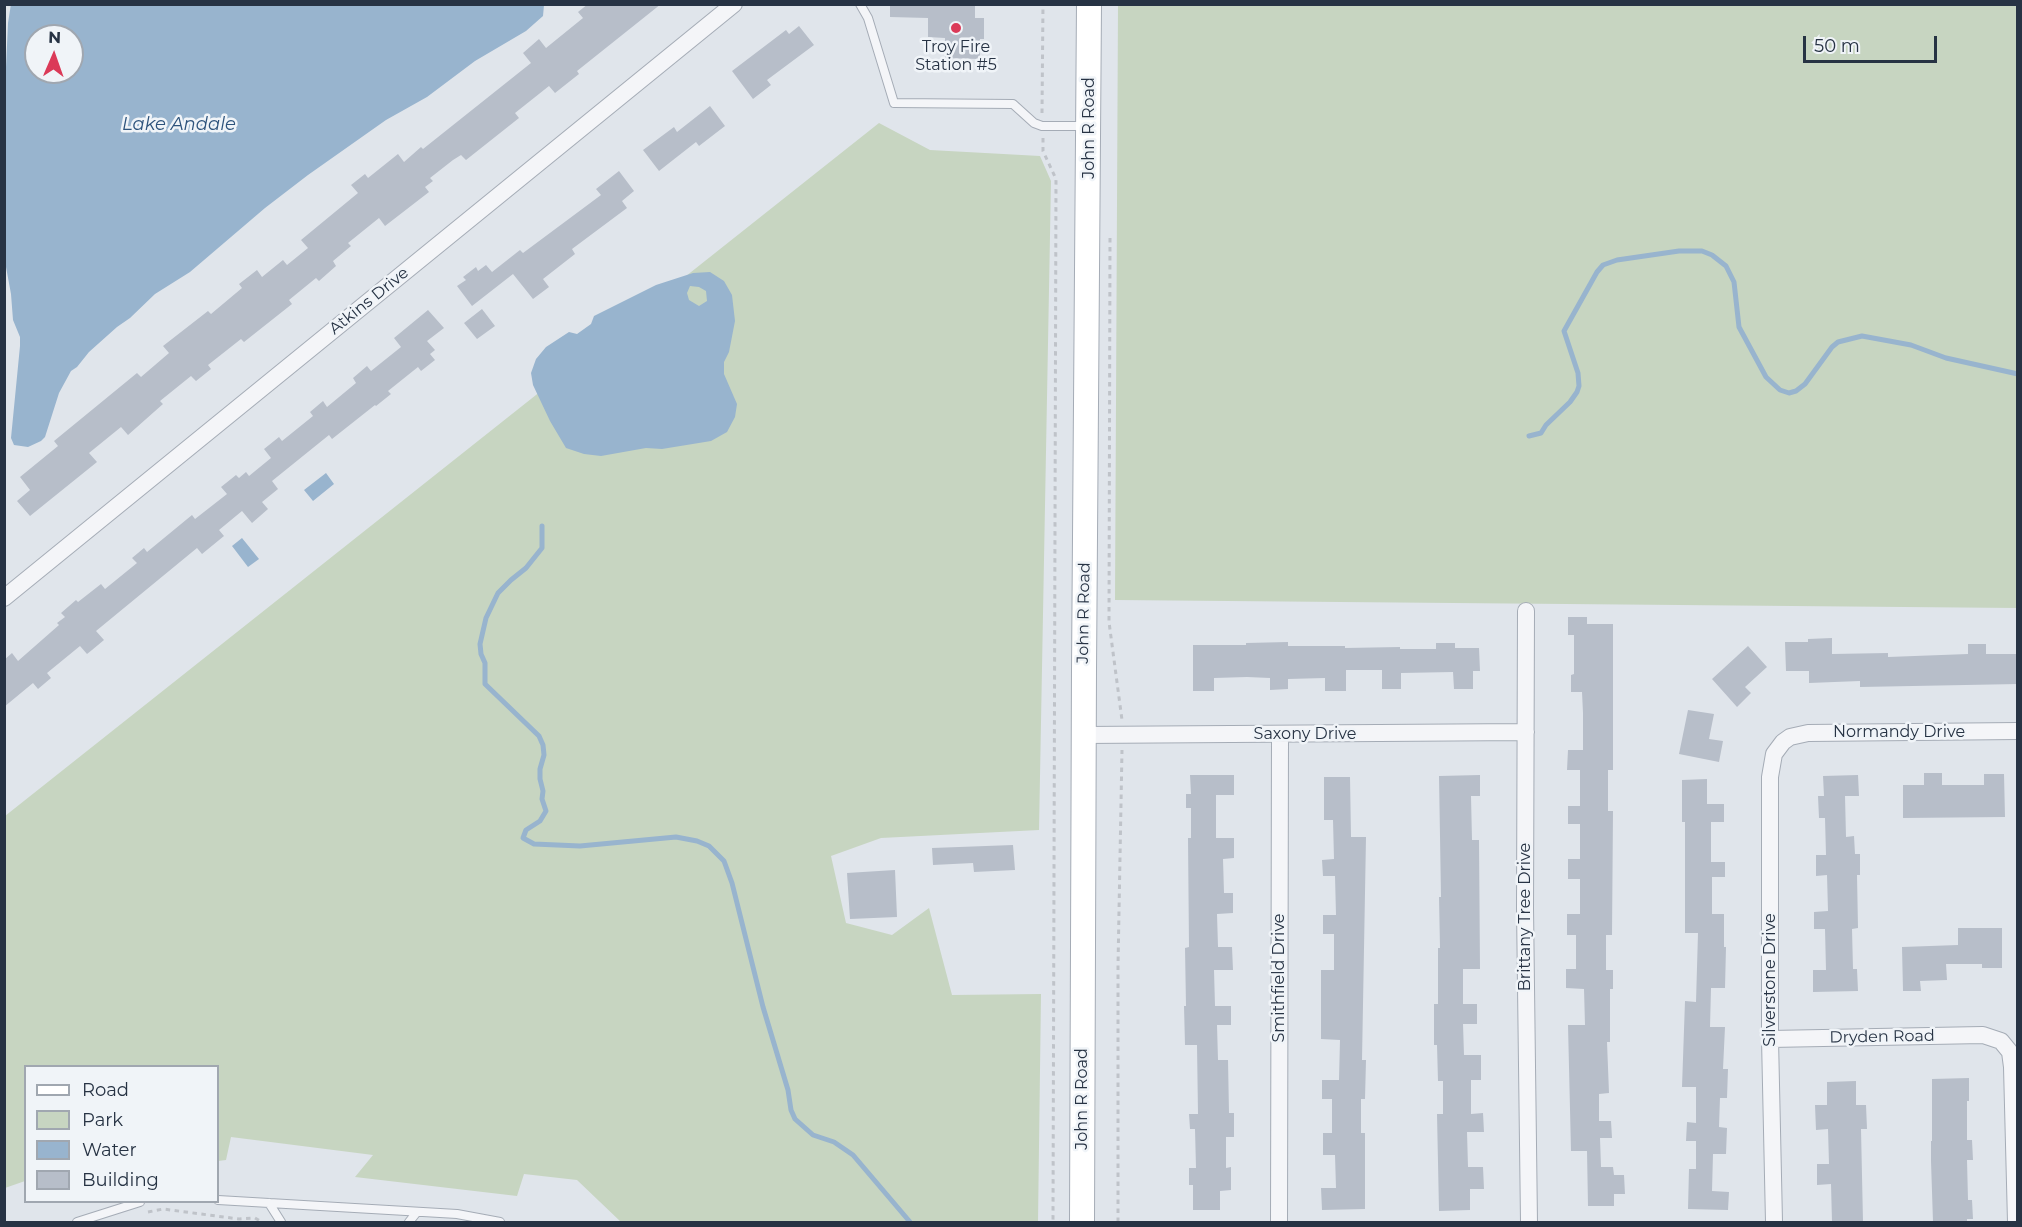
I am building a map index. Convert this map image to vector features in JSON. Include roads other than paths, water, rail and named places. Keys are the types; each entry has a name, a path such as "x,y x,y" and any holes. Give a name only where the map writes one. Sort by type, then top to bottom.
{"main road":[{"name":"John R Road","path":"1082,1222 1089,4"}],"street":[{"name":"Atkins Drive","path":"4,598 734,4"},
{"name":"Brittany Tree Drive","path":"1526,611 1525,919 1529,1222"},
{"name":"Normandy Drive","path":"1783,742 1790,737 1808,733 2018,731"},
{"name":"Saxony Drive","path":"1084,735 1526,732"},
{"name":"Smithfield Drive","path":"1279,1222 1280,734"},
{"name":"Silverstone Drive","path":"1774,1222 1770,1039 1770,777 1774,754 1783,742"},
{"name":"Dryden Road","path":"1770,1039 1983,1035 2001,1041 2011,1055 2016,1222"}],"lane":[{"path":"860,4 868,18 894,103 1013,104 1034,123 1042,126 1089,126"},
{"path":"219,1200 456,1214 500,1222"},
{"path":"77,1222 137,1203"},
{"path":"269,1203 281,1222"},
{"path":"409,1222 417,1212"}],"water":[{"name":"Lake Andale","path":"11,4 544,4 543,16 526,31 475,61 427,97 386,120 308,175 265,208 190,272 155,294 89,352 71,371 59,393 45,437 28,447 14,445 11,438 20,337 13,320 6,267 4,111"},
{"path":"710,272 724,281 732,295 735,321 729,352 724,362 724,374 737,404 735,417 727,432 711,441 662,449 646,448 601,456 584,454 566,448 533,385 531,373 536,359 546,347 569,332 577,334 591,324 594,316 656,285 693,273","holes":["690,286 706,291 707,301 699,306 689,300 687,293"]},
{"path":"326,473 334,484 313,501 304,490"},
{"path":"242,538 259,559 248,567 232,546"}],"waterway":[{"path":"1529,436 1541,433 1577,392 1578,373 1564,331 1597,272 1603,265 1617,260 1679,251 1702,251 1712,255 1726,266 1734,282 1739,327 1766,377 1780,390 1789,393 1796,391 1805,384 1832,347 1838,342 1862,336 1911,345 1946,358 2018,374"},
{"path":"542,526 542,548 526,568 498,593 486,618 480,644 485,663 485,684 539,736 543,745 544,755 540,779 546,811 540,821 526,830 523,838 534,844 580,846 676,837 709,846 724,861 732,883 763,1007 795,1119 813,1135 834,1142 853,1155 910,1222"}],"place":[{"name":"Troy Fire Station #5","path":"956,28"}]}
